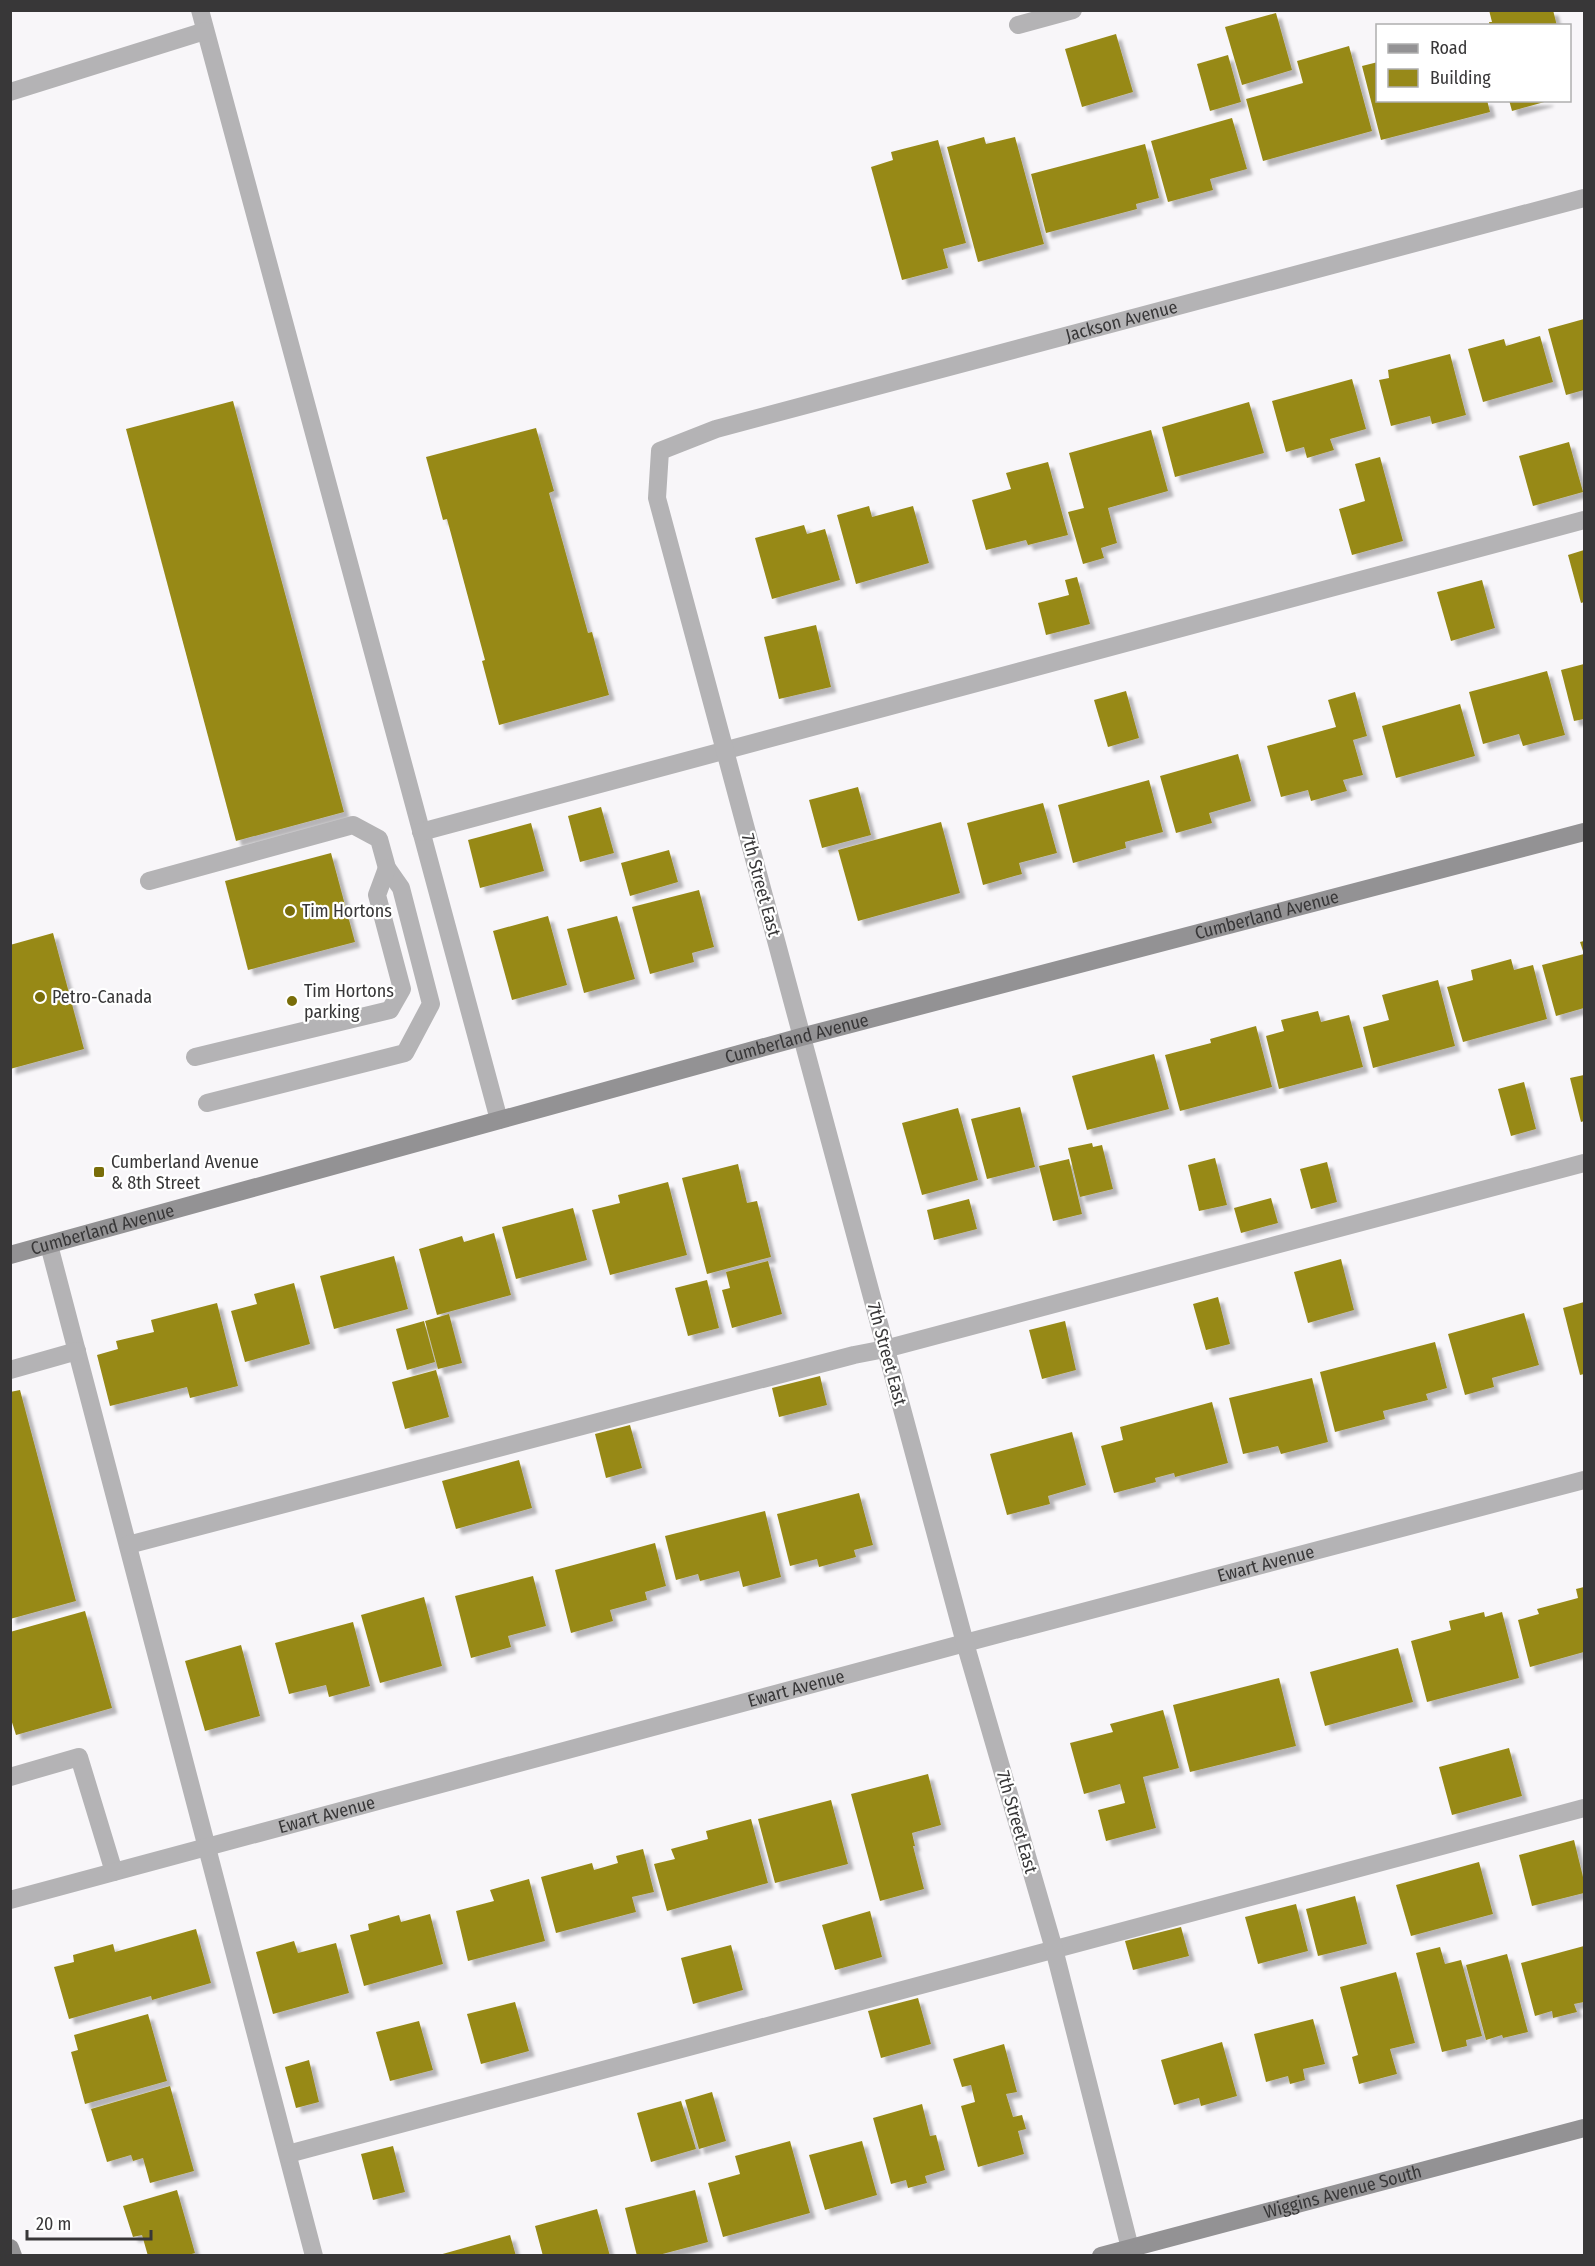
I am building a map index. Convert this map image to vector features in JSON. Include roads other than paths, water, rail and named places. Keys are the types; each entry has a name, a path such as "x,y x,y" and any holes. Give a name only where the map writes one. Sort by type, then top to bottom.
{"main road":[{"name":"Cumberland Avenue","path":"10,1255 801,1036 1584,832"},
{"name":"Wiggins Avenue South","path":"1101,2256 1131,2252 1584,2128"},
{"path":"10,2248 13,2256"}],"street":[{"path":"200,10 499,1120"},
{"path":"1018,25 1073,10"},
{"path":"10,92 205,31"},
{"name":"Jackson Avenue","path":"660,451 716,429 1584,198"},
{"name":"7th Street East","path":"660,451 657,498 965,1643 1054,1949 1131,2252"},
{"path":"421,832 1584,520"},
{"path":"149,881 353,825 379,839 387,868 401,888 431,1004 405,1053 207,1103"},
{"path":"195,1058 390,1010 402,989 377,895 387,868"},
{"path":"128,1545 854,1355 885,1349 1584,1163"},
{"path":"49,1245 314,2256"},
{"path":"10,1371 77,1351"},
{"name":"Ewart Avenue","path":"10,1900 965,1643 1584,1480"},
{"path":"10,1777 80,1757 114,1872"},
{"path":"288,2154 1584,1808"}],"place":[{"name":"Tim Hortons","path":"290,911"},
{"name":"Petro-Canada","path":"40,997"},
{"name":"Tim Hortons parking","path":"292,1001"},
{"name":"Cumberland Avenue & 8th Street","path":"99,1172"}]}
